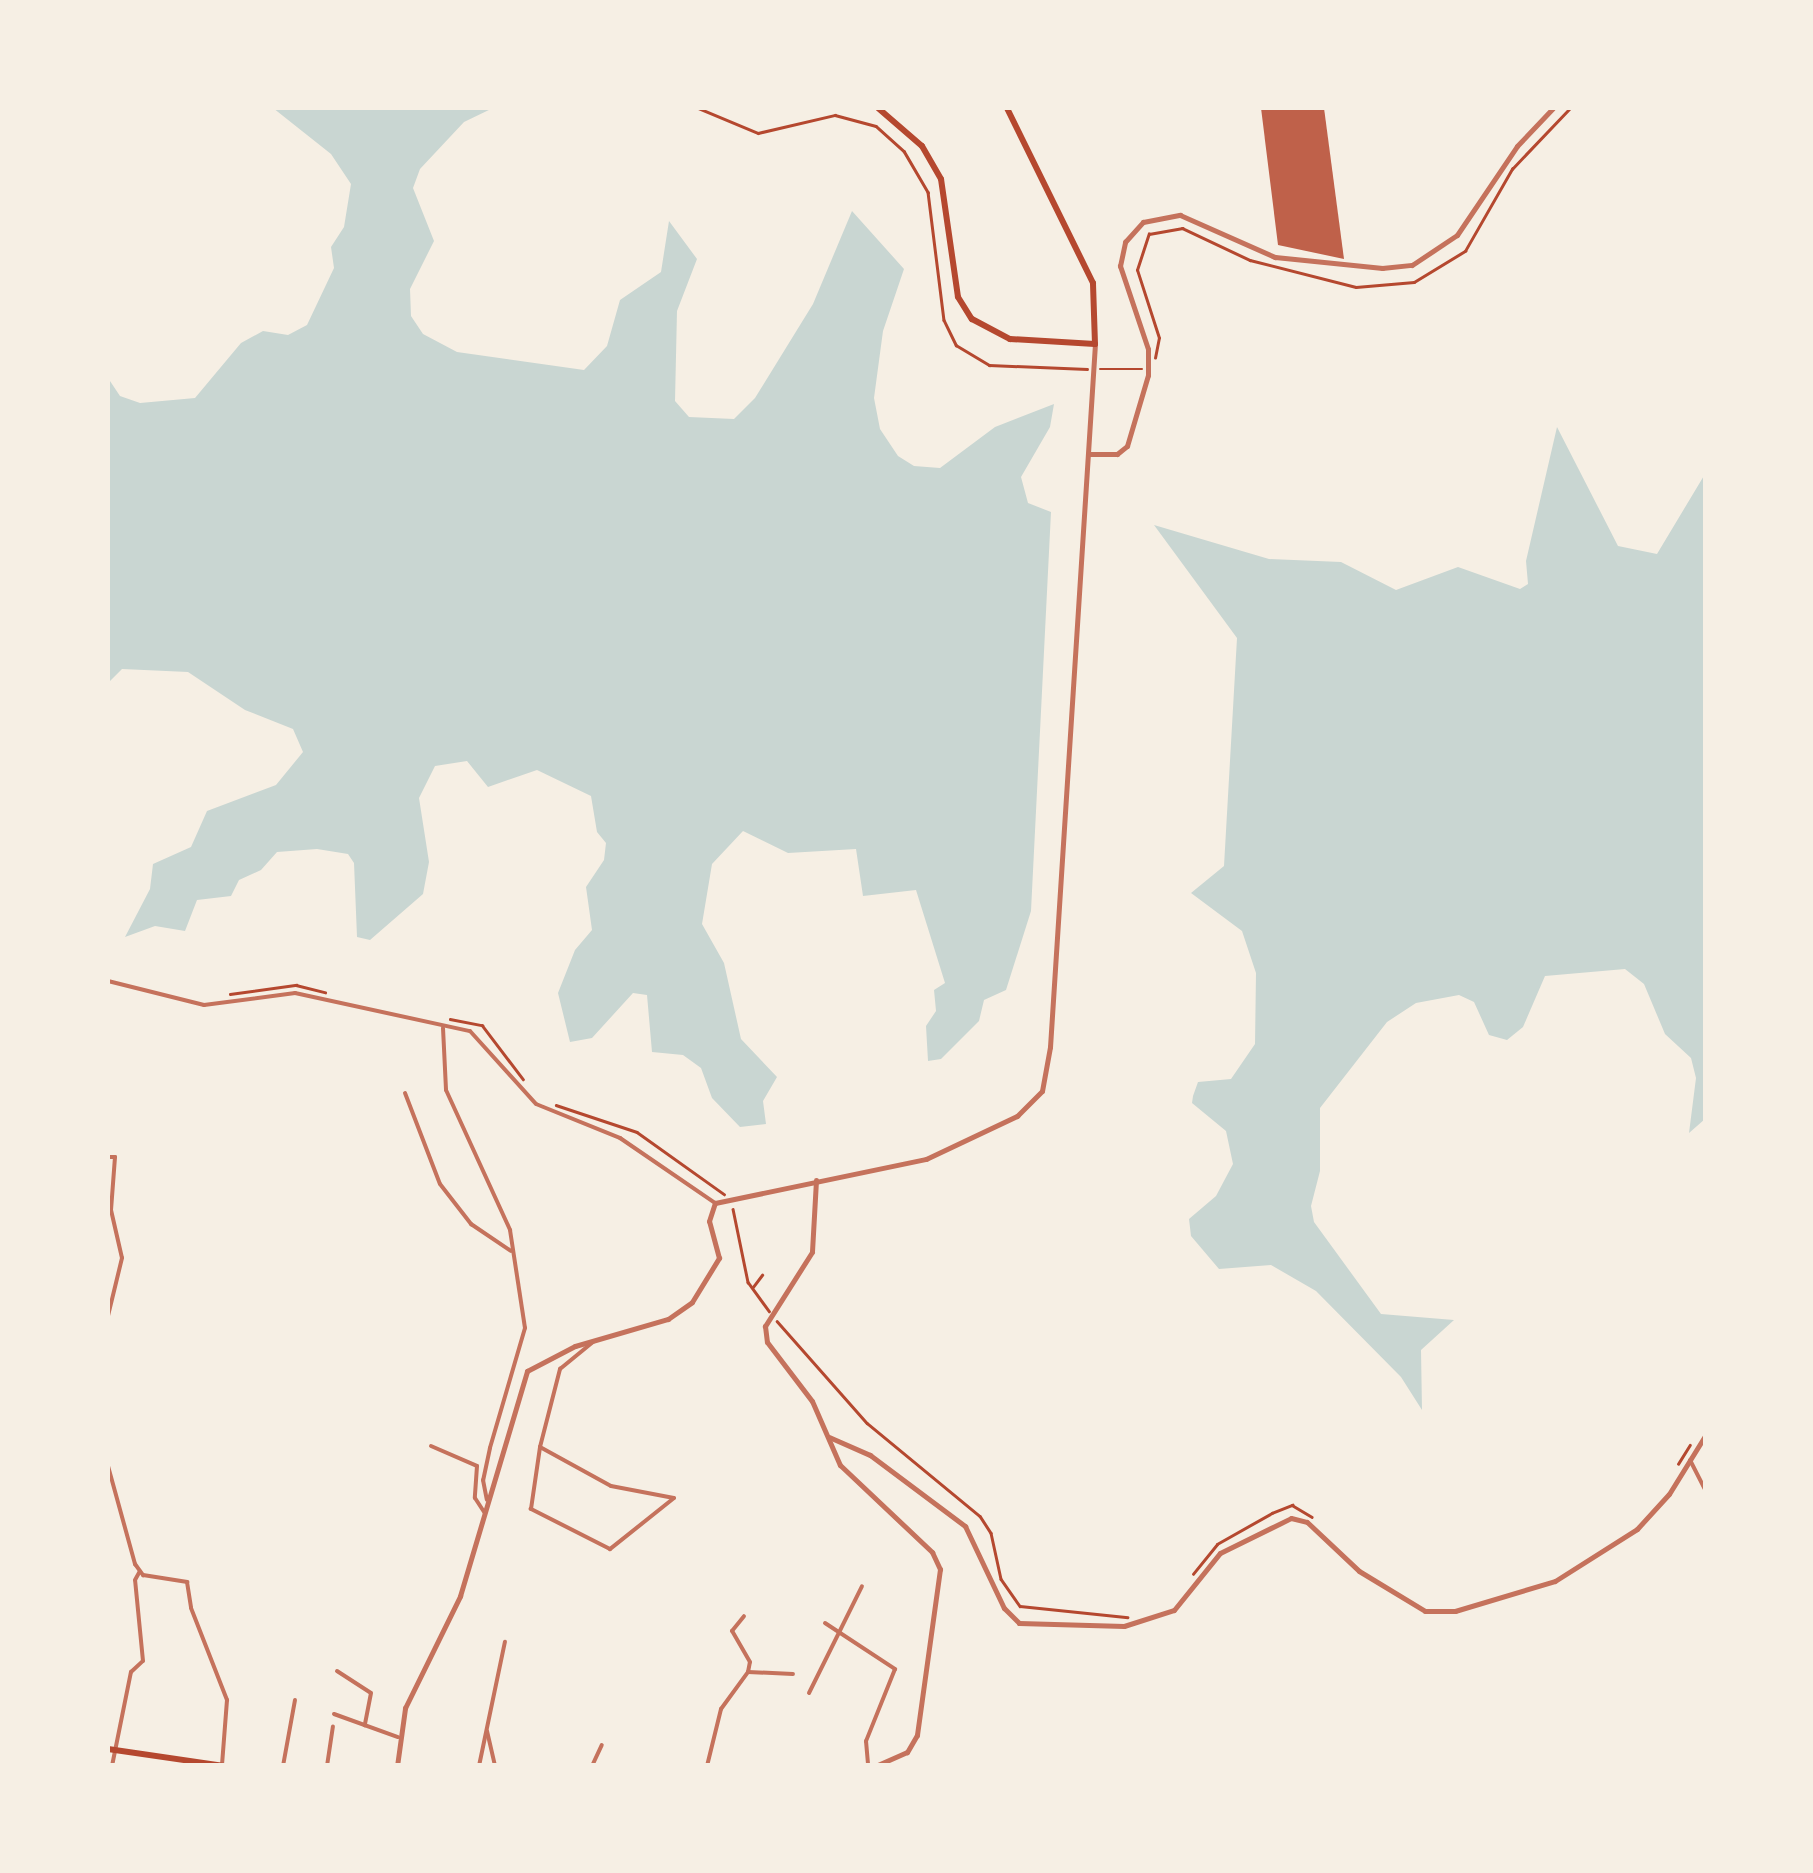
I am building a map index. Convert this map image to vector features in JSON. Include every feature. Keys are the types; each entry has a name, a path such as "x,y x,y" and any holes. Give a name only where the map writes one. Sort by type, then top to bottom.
{"main road":[{"path":"878,108 922,146 940,179 958,298 972,319 1010,339 1095,344 1098,320 1092,283 1007,108"},
{"path":"112,1750 223,1765"}],"street":[{"path":"1090,454 1125,448 1148,376 1148,349 1120,266 1125,242 1143,222 1180,215 1244,248 1284,258 1412,265 1450,242 1517,146 1553,108"},
{"path":"108,981 204,1005 296,993 477,1034 536,1104 620,1138 716,1204 911,1163 957,1147 1024,1112 1046,1082 1095,344"},
{"path":"443,1028 452,1109 510,1230 525,1328 483,1480 488,1500"},
{"path":"405,1093 440,1184 471,1224 511,1250"},
{"path":"108,1157 115,1157 111,1210 122,1244 108,1316"},
{"path":"816,1180 812,1252 764,1334 812,1401 840,1465 932,1552 940,1569 917,1735 907,1752 872,1766 866,1741 895,1669 824,1622"},
{"path":"397,1766 398,1737 407,1702 460,1596 522,1377 540,1361 668,1319 692,1302 719,1258 709,1221 716,1204"},
{"path":"540,1447 611,1486 674,1498 610,1550 531,1509 540,1447 560,1370 593,1342"},
{"path":"828,1437 870,1455 965,1526 1004,1608 1029,1626 1124,1626 1164,1616 1220,1553 1291,1518 1308,1522 1359,1571 1412,1604 1455,1611 1555,1581 1598,1560 1659,1506 1706,1434"},
{"path":"431,1446 477,1466 474,1498 484,1512"},
{"path":"1690,1459 1706,1492"},
{"path":"108,1466 140,1571 135,1580 143,1661 131,1672 112,1750 112,1766"},
{"path":"140,1571 187,1582 227,1700 223,1765"},
{"path":"809,1694 837,1630 862,1586"},
{"path":"707,1766 721,1709 748,1672 750,1662 732,1631 744,1616"},
{"path":"479,1766 505,1642"},
{"path":"337,1671 371,1694 365,1725"},
{"path":"748,1672 793,1674"},
{"path":"283,1766 296,1700"},
{"path":"334,1714 398,1737"},
{"path":"326,1766 333,1726"},
{"path":"486,1729 495,1766"},
{"path":"592,1766 602,1744"}],"path":[{"path":"698,108 758,133 842,115 886,134 928,192 948,332 974,359 1002,366"},
{"path":"1146,304 1136,270 1140,246 1149,234 1172,226 1250,260 1356,287 1427,278 1465,251 1512,169 1570,108"},
{"path":"216,998 296,985 338,996"},
{"path":"440,1020 464,1018 482,1026 529,1086"},
{"path":"549,1104 634,1131 720,1190 735,1216 758,1304 867,1423 986,1523 1001,1578 1020,1606 1136,1615"},
{"path":"752,1288 762,1275"},
{"path":"1673,1476 1696,1436"},
{"path":"1186,1586 1217,1544 1284,1508 1299,1506 1318,1523"}],"shaded area":[{"path":"273,108 493,108 464,122 420,169 413,188 434,241 410,289 411,316 423,334 457,352 584,370 607,346 620,300 661,272 669,221 697,259 677,311 675,401 689,417 734,419 755,398 813,304 852,211 904,269 883,331 874,398 880,429 898,456 914,466 940,468 995,427 1054,404 1050,427 1021,477 1028,503 1051,512 1031,911 1006,990 984,1000 979,1021 941,1059 928,1061 926,1026 936,1011 934,990 945,983 916,890 863,896 856,849 788,853 743,831 712,864 702,924 724,963 741,1039 777,1077 763,1101 766,1124 740,1127 712,1098 701,1068 683,1055 652,1052 647,995 633,993 592,1038 570,1042 558,993 575,950 592,930 586,887 604,860 606,843 597,832 591,796 537,770 488,787 467,761 435,766 419,798 429,862 423,894 370,940 357,937 354,863 348,854 317,849 277,852 261,870 239,880 231,896 197,900 185,931 155,926 125,937 150,889 153,864 191,847 207,811 276,785 303,752 293,729 245,710 188,672 122,669 108,683 108,378 120,396 140,403 195,398 241,343 263,331 288,335 307,325 334,268 331,247 344,227 351,184 331,154"},
{"path":"1557,427 1618,546 1657,554 1705,474 1705,1119 1689,1133 1696,1078 1691,1058 1665,1034 1644,984 1625,969 1545,976 1523,1027 1507,1040 1489,1035 1474,1002 1459,995 1416,1003 1387,1022 1320,1108 1320,1171 1311,1206 1314,1222 1381,1314 1454,1320 1421,1350 1422,1410 1401,1377 1316,1291 1271,1265 1219,1269 1191,1236 1189,1219 1216,1196 1233,1164 1226,1131 1192,1103 1193,1096 1198,1082 1231,1079 1255,1044 1256,973 1242,931 1191,893 1224,866 1237,638 1154,525 1269,559 1341,562 1396,590 1458,567 1520,589 1528,584 1526,561"}],"building":[{"path":"1261,108 1324,108 1344,259 1278,245"}]}
